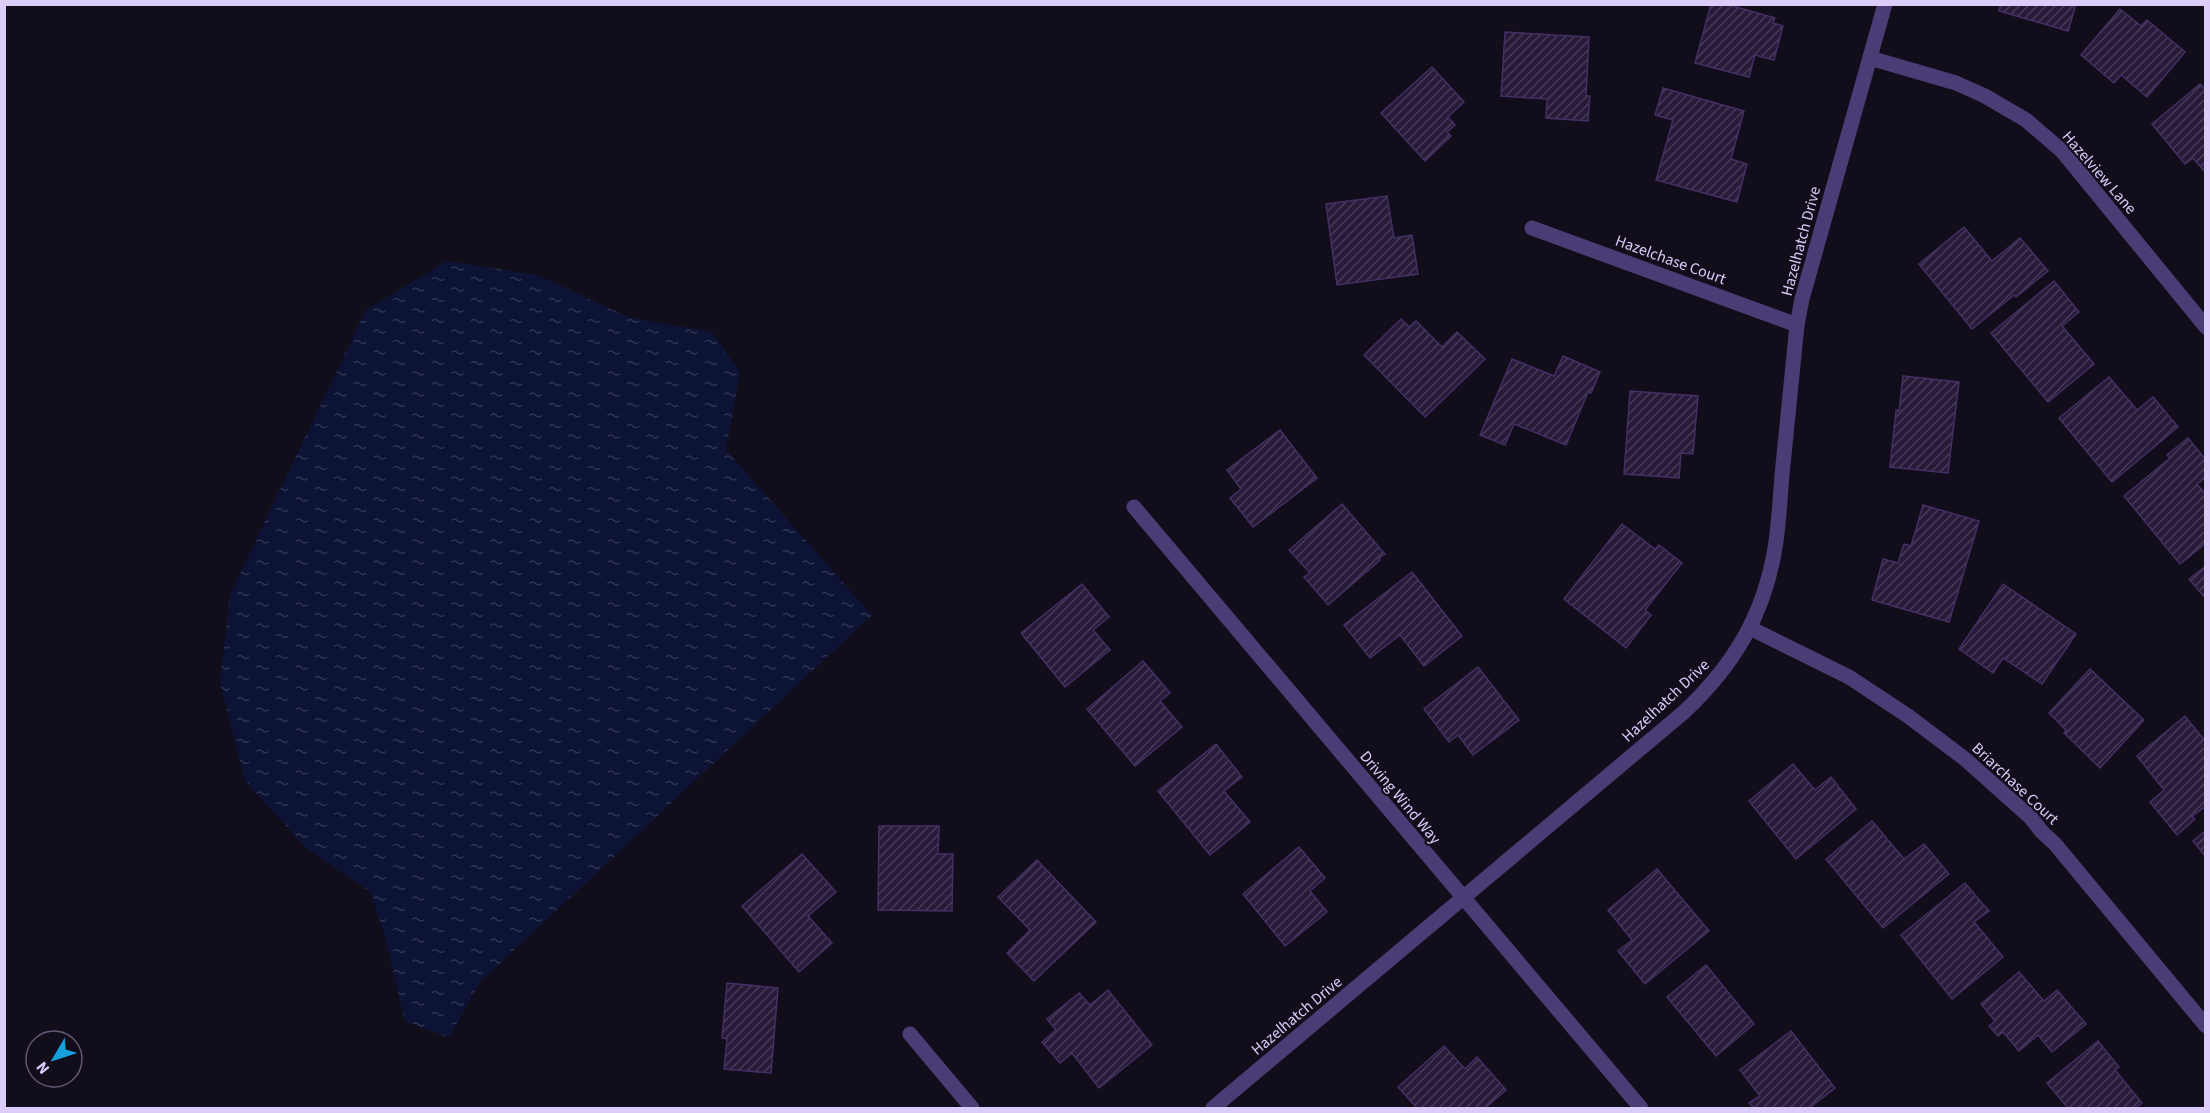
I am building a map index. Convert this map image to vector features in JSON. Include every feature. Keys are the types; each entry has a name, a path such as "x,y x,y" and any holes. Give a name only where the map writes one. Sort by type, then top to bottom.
{"street":[{"name":"Hazelhatch Drive","path":"1213,1108 1701,696 1729,664 1750,628 1768,582 1776,544 1797,325 1807,281 1885,4"},
{"name":"Hazelview Lane","path":"1870,58 1956,83 1985,96 2026,120 2062,151 2205,327"},
{"name":"Hazelchase Court","path":"1532,228 1797,325"},
{"name":"Driving Wind Way","path":"1134,507 1641,1108"},
{"name":"Briarchase Court","path":"1750,628 1849,677 1908,716 1965,759 2031,818 2055,844 2205,1026"},
{"path":"910,1034 972,1108"}],"water":[{"path":"447,261 538,275 628,317 712,332 740,372 726,450 872,615 480,982 449,1038 405,1021 383,930 370,892 306,848 245,781 220,682 230,594 366,310"}],"building":[{"path":"1711,4 1726,4 1775,18 1773,23 1783,26 1774,60 1755,55 1749,77 1695,63"},
{"path":"2001,4 2076,4 2068,31 1999,11"},
{"path":"2120,9 2141,26 2147,20 2185,52 2147,97 2121,75 2114,83 2081,55"},
{"path":"1505,32 1589,37 1586,96 1590,96 1588,121 1546,118 1547,99 1501,96"},
{"path":"1432,67 1464,102 1448,117 1455,125 1447,132 1451,136 1425,161 1381,113"},
{"path":"2200,84 2206,91 2206,173 2193,158 2185,164 2152,124"},
{"path":"1663,88 1744,111 1731,159 1747,164 1737,202 1656,180 1673,120 1655,115"},
{"path":"1387,196 1394,238 1412,235 1418,274 1337,285 1326,204"},
{"path":"1964,227 1992,261 2020,238 2048,271 1972,329 1919,264"},
{"path":"2054,281 2079,312 2062,326 2094,364 2048,402 1991,333"},
{"path":"1401,319 1409,327 1416,321 1442,347 1457,332 1485,359 1425,417 1364,355"},
{"path":"1563,356 1600,372 1591,393 1588,392 1566,445 1514,424 1505,445 1480,435 1512,359 1554,376"},
{"path":"1903,376 1959,382 1948,473 1890,467 1896,410 1899,411"},
{"path":"2109,377 2137,410 2153,397 2178,427 2112,482 2059,418"},
{"path":"1630,391 1698,396 1693,454 1681,453 1679,478 1624,474"},
{"path":"1280,430 1317,478 1253,527 1230,498 1241,489 1227,470"},
{"path":"2188,438 2206,460 2206,477 2197,484 2206,495 2206,543 2180,564 2124,496 2170,458 2167,455"},
{"path":"1342,504 1385,554 1328,605 1304,577 1310,573 1289,550"},
{"path":"1923,505 1979,521 1949,622 1872,600 1883,559 1898,563 1904,544 1911,546"},
{"path":"1622,524 1655,549 1659,545 1682,563 1645,610 1651,615 1626,648 1564,599"},
{"path":"2206,566 2206,599 2189,579"},
{"path":"1412,572 1462,636 1424,666 1400,635 1370,658 1344,625"},
{"path":"1082,584 1109,617 1093,630 1110,650 1065,687 1021,633"},
{"path":"2003,584 2076,634 2042,684 2003,658 1993,673 1959,649"},
{"path":"1143,661 1170,693 1160,701 1182,727 1135,766 1087,709"},
{"path":"1478,667 1519,720 1473,755 1458,735 1449,742 1424,709"},
{"path":"2090,669 2144,720 2100,768 2064,733 2066,730 2049,713"},
{"path":"2185,716 2206,742 2206,806 2192,816 2195,819 2177,835 2150,802 2164,790 2137,756"},
{"path":"1216,744 1242,777 1224,791 1250,822 1210,855 1158,791"},
{"path":"1793,764 1815,790 1831,777 1856,809 1796,859 1749,801"},
{"path":"1872,821 1904,859 1924,844 1949,874 1883,928 1826,859"},
{"path":"879,826 939,826 938,854 953,854 952,911 878,910"},
{"path":"2206,830 2206,857 2193,841"},
{"path":"1299,847 1325,878 1310,891 1327,912 1285,946 1243,894"},
{"path":"802,854 836,892 808,916 832,943 799,972 742,906"},
{"path":"1037,860 1096,922 1034,981 1007,953 1030,930 998,897"},
{"path":"1657,869 1709,931 1645,984 1618,951 1632,940 1608,910"},
{"path":"1965,883 1989,911 1974,922 2003,957 1952,999 1901,935"},
{"path":"1706,965 1754,1024 1716,1056 1667,997"},
{"path":"2019,972 2044,1001 2057,990 2086,1024 2052,1052 2038,1035 2019,1051 2003,1032 1998,1036 1989,1026 1995,1021 1981,1004"},
{"path":"727,983 778,988 771,1073 724,1069 727,1039 722,1038"},
{"path":"1108,990 1152,1045 1099,1088 1072,1053 1060,1063 1042,1042 1056,1030 1047,1019 1079,993 1090,1005"},
{"path":"1791,1031 1835,1088 1809,1108 1754,1108 1749,1103 1760,1096 1740,1070"},
{"path":"2098,1041 2119,1067 2115,1070 2142,1103 2136,1108 2068,1108 2047,1083"},
{"path":"1444,1046 1465,1069 1477,1057 1506,1090 1485,1108 1417,1108 1398,1087"}]}
